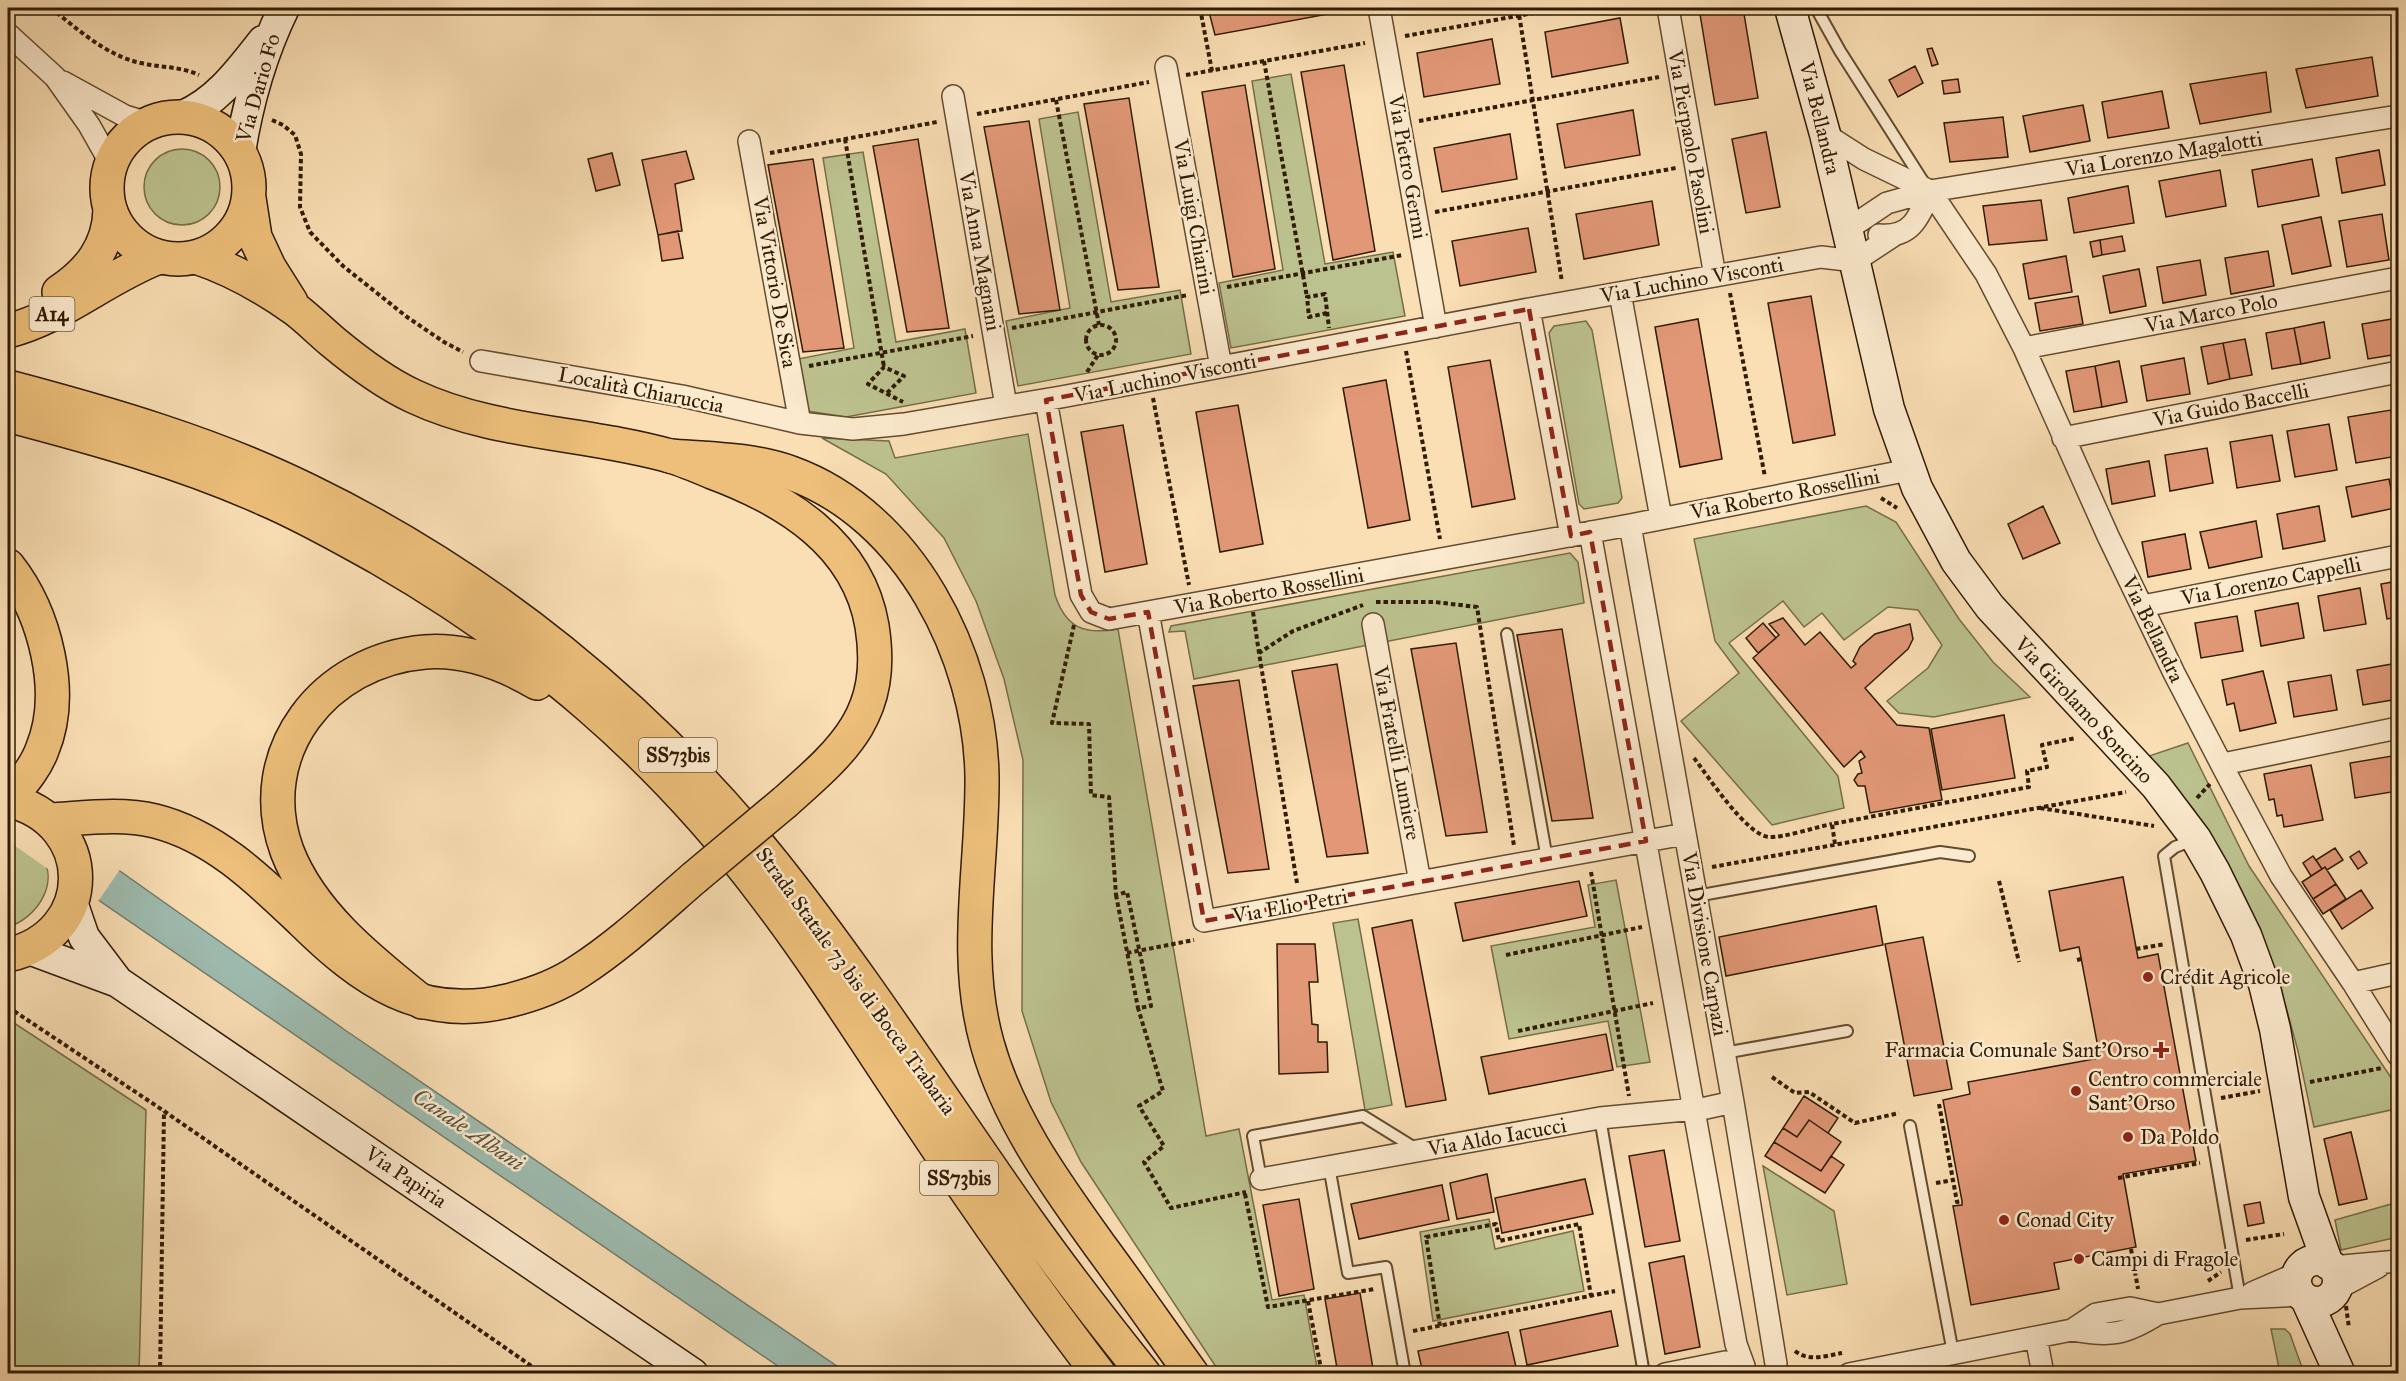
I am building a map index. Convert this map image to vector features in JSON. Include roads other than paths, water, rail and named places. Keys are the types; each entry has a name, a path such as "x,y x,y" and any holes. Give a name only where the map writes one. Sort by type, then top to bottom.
{"main road":[{"name":"Via Bellandra","path":"1790,8 1825,134 1848,229"},
{"name":"Via Dario Fo","path":"183,116 202,107 217,95 280,16"},
{"name":"Via Dario Fo","path":"240,152 248,108 280,16"},
{"path":"249,198 243,218 231,235 215,249 196,257 178,259 159,257 138,247 121,231 110,210 107,187 111,164 119,147 132,133 148,123 165,117 183,116 206,122 226,134 240,152 249,174 249,198 255,237 268,267 295,309"},
{"name":"A14","path":"8,313 34,305 52,296 87,270 98,255 106,238 110,210"},
{"name":"Via Girolamo Soncino","path":"1848,229 1887,401 1909,470 1944,542 1990,607 2156,786 2196,839 2238,915 2264,984 2275,1029 2317,1281 2338,1369"},
{"name":"A14","path":"8,330 44,318 121,273 159,257"},
{"path":"196,257 222,265 243,276 295,309 333,342 411,396 479,420 670,456 768,467 790,473 818,486 854,510 888,538 908,561 944,621 960,658 979,737 982,789 975,898 975,953 979,1008 993,1064 1013,1112 1045,1167 1192,1374"},
{"name":"Strada Statale 73 bis di Bocca Trabaria","path":"8,387 155,430 236,459 309,491 424,554 479,589 536,631 610,692 680,757 786,880 1048,1249 1144,1374"},
{"name":"Strada Statale 73 bis di Bocca Trabaria","path":"8,416 117,445 188,468 262,497 313,521 415,579 480,620 617,729 681,795 765,894 992,1226 1099,1374"},
{"path":"51,820 142,818 178,829 223,853 257,879 354,967 382,985 422,1002 455,1006 492,1005 558,984 610,950 785,802 839,752 853,735 863,715 873,679 872,629 866,602 844,559 821,533 800,515 763,493 670,456"},
{"path":"8,566 37,616 48,657 51,691 50,724 42,750 30,773 8,800"},
{"path":"422,1002 375,963 335,923 308,888 287,850 279,816 280,777 287,748 304,718 332,689 354,674 405,655 441,652 478,657 510,668 617,729"},
{"name":"Via Papiria","path":"8,800 30,806 51,820 66,840 74,860 76,881 72,902 62,922 48,938 18,952"},
{"path":"74,860 101,836 142,818"},
{"name":"Via Papiria","path":"72,902 84,937 118,982"},
{"name":"Via Papiria","path":"18,952 118,982 693,1374"}],"street":[{"name":"Via Pietro Germi","path":"1379,8 1436,327"},
{"name":"Via Pierpaolo Pasolini","path":"1668,8 1695,165 1720,275"},
{"path":"8,34 55,77 89,125 111,164"},
{"name":"Via Luigi Chiarini","path":"1167,73 1221,367"},
{"path":"55,77 125,116 148,123"},
{"name":"Via Anna Magnani","path":"953,96 1006,406"},
{"name":"Via Lorenzo Magalotti","path":"1848,229 1887,203 1930,191 2398,116"},
{"path":"1825,134 1864,159 1930,191 1919,217 1911,226 1856,261"},
{"name":"Via Vittorio De Sica","path":"751,148 800,423"},
{"name":"Via Bellandra","path":"1930,191 1986,274 2024,348 2108,536 2174,673 2281,876 2353,983 2393,1061"},
{"path":"1848,229 1893,236"},
{"name":"Via Luchino Visconti","path":"800,423 853,429 932,419 1821,257 1856,261"},
{"name":"Via Marco Polo","path":"2024,348 2398,278"},
{"name":"Via Roberto Rossellini","path":"1620,293 1662,519"},
{"path":"1529,309 1581,534"},
{"name":"Località Chiaruccia","path":"481,361 682,396 800,423"},
{"name":"Via Guido Baccelli","path":"2063,438 2398,372"},
{"name":"Via Roberto Rossellini","path":"1046,400 1081,595 1091,612 1109,619 1630,525 1909,470"},
{"name":"Via Divisione Carpazi","path":"1630,525 1779,1369"},
{"name":"Via Divisione Carpazi","path":"1581,534 1646,841 1736,1344 1743,1370"},
{"name":"Via Lorenzo Cappelli","path":"2143,606 2398,556"},
{"name":"Via Elio Petri","path":"1148,612 1204,921 1685,834"},
{"name":"Via Fratelli Lumiere","path":"1373,624 1420,882"},
{"path":"2223,764 2398,728"},
{"path":"2353,983 2398,973"},
{"name":"Via Aldo Iacucci","path":"1261,1179 1600,1118 1632,1116 1733,1102"},
{"path":"1849,1374 2072,1330 2096,1314 2130,1308 2158,1314 2317,1281 2391,1262"},
{"path":"2037,1337 2043,1374"},
{"path":"1665,1374 1705,1371 1725,1362 1743,1370 1757,1358 1770,1360 1779,1369"}],"lane":[{"path":"1816,8 1840,51 1930,191"},
{"path":"1507,634 1547,859"},
{"path":"2196,839 2180,845 2164,856 2240,1298"},
{"path":"1696,896 1940,852 1969,856"},
{"path":"1724,1053 1847,1031"},
{"path":"1261,1179 1253,1136 1363,1116 1419,1150"},
{"path":"1600,1118 1644,1374"},
{"path":"1910,1126 1953,1353"},
{"path":"1329,1166 1348,1274 1386,1267 1405,1374"}],"water":[{"name":"Canale Albani","path":"8,792 345,1030 847,1373 788,1373 8,838"}],"place":[{"name":"Crédit Agricole","path":"2148,977"},
{"name":"Farmacia Comunale Sant'Orso","path":"2161,1050"},
{"name":"Centro commerciale Sant'Orso","path":"2076,1091"},
{"name":"Da Poldo","path":"2128,1137"},
{"name":"Conad City","path":"2004,1220"},
{"name":"Campi di Fragole","path":"2079,1259"}]}
